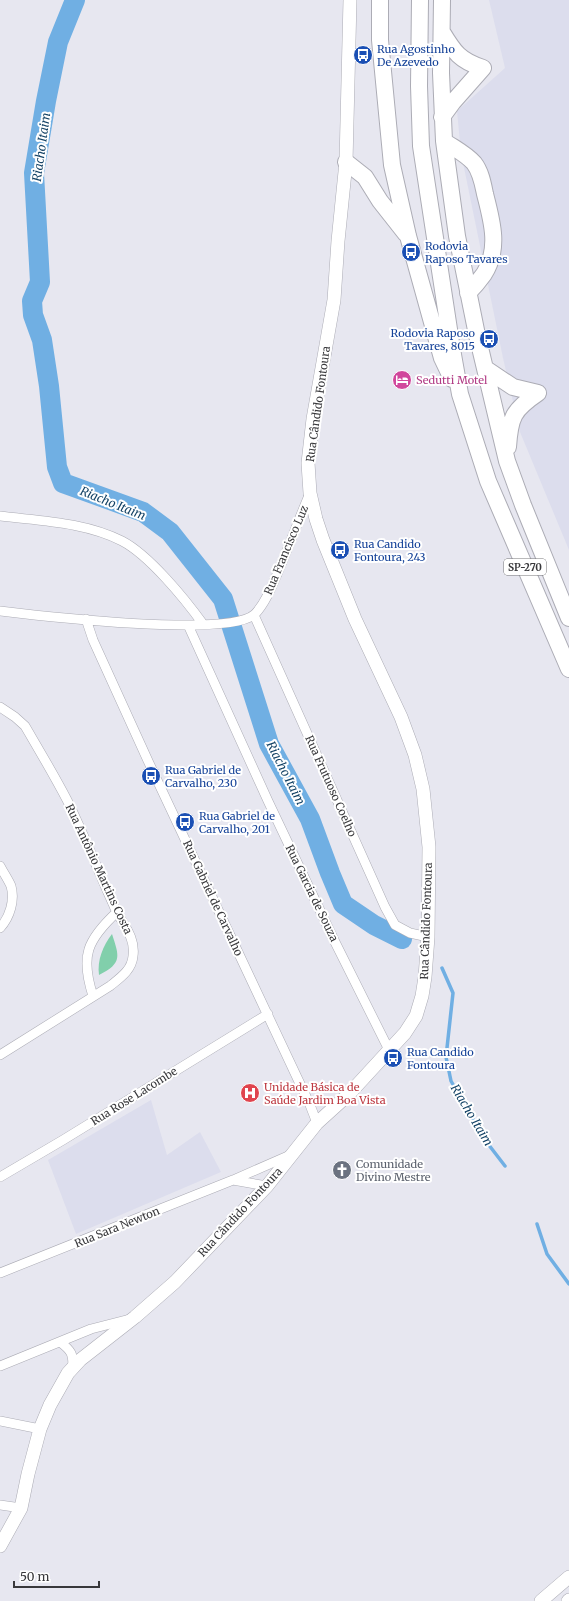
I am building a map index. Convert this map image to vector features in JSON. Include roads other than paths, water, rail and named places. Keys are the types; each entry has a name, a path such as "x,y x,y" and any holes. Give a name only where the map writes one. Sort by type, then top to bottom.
{"highway":[{"path":"380,0 380,40 392,165 408,236 442,358 445,367 460,394"},
{"name":"SP-270","path":"420,0 419,78 421,146 460,394 488,481 569,669"},
{"name":"SP-270","path":"442,0 441,73 444,141 457,236 468,293 507,460 523,505 569,618"},
{"path":"442,32 456,53 463,60 483,68 442,117"},
{"path":"444,141 468,157 475,164 480,174 490,213 494,240 490,263 483,275 468,293"},
{"path":"346,162 365,177 380,201 408,236"},
{"path":"486,369 513,386 538,393 518,408 512,418 509,430 507,460"}],"main road":[{"path":"346,162 350,0"},
{"name":"Rua Cândido Fontoura","path":"0,1546 21,1508 40,1429 60,1386 73,1368 80,1360 135,1317 175,1282 267,1186 317,1123 349,1094 405,1033 416,1016 422,996 428,937 429,847 423,788 415,755 401,717 356,619 323,540 310,493 308,464 334,300 346,162"},
{"path":"541,1601 569,1577"}],"street":[{"name":"Rua Francisco Luz","path":"203,624 221,623 243,619 254,614 267,598 310,493"},
{"path":"0,516 72,526 98,532 122,541 139,552 164,577 203,624"},
{"path":"0,611 156,625 203,624"},
{"name":"Rua Frutuoso Coelho","path":"254,614 385,907 395,925 410,933 428,937"},
{"name":"Rua Gabriel de Carvalho","path":"86,619 93,640 149,763 268,1014 317,1123"},
{"name":"Rua Garcia de Souza","path":"188,625 271,808 335,942 389,1050"},
{"name":"Rua Antônio Martins Costa","path":"0,708 15,717 25,726 67,801 117,912 129,930 134,946 134,956 124,975 0,1055"},
{"path":"0,866 11,886 13,900 10,913 0,928"},
{"path":"93,996 87,979 87,956 96,934 117,912"},
{"name":"Rua Rose Lacombe","path":"0,1177 268,1014"},
{"name":"Rua Sara Newton","path":"0,1273 233,1180 291,1155"},
{"path":"233,1180 267,1186"},
{"path":"0,1366 91,1329 135,1317"},
{"path":"60,1342 71,1351 73,1356 73,1368"},
{"path":"0,1421 40,1429"},
{"path":"0,1505 21,1508"}],"waterway":[{"name":"Riacho Itaim","path":"75,0 58,42 34,173 40,282 32,301 33,315 42,340 49,386 57,467 63,483 143,512 170,532 223,599 269,744 310,819 343,904 374,925 402,939"},
{"name":"Riacho Itaim","path":"442,968 453,993 446,1057 451,1081 485,1140 505,1166"},
{"name":"Riacho Itaim","path":"537,1224 547,1254 569,1284"}],"place":[{"name":"Rua Agostinho De Azevedo","path":"363,55"},
{"name":"Rodovia Raposo Tavares","path":"411,252"},
{"name":"Rodovia Raposo Tavares, 8015","path":"489,339"},
{"name":"Sedutti Motel","path":"402,380"},
{"name":"Rua Candido Fontoura, 243","path":"340,550"},
{"name":"Rua Gabriel de Carvalho, 230","path":"151,776"},
{"name":"Rua Gabriel de Carvalho, 201","path":"185,822"},
{"name":"Rua Candido Fontoura","path":"393,1058"},
{"name":"Unidade Básica de Saúde Jardim Boa Vista","path":"250,1093"},
{"name":"Comunidade Divino Mestre","path":"342,1170"}]}
